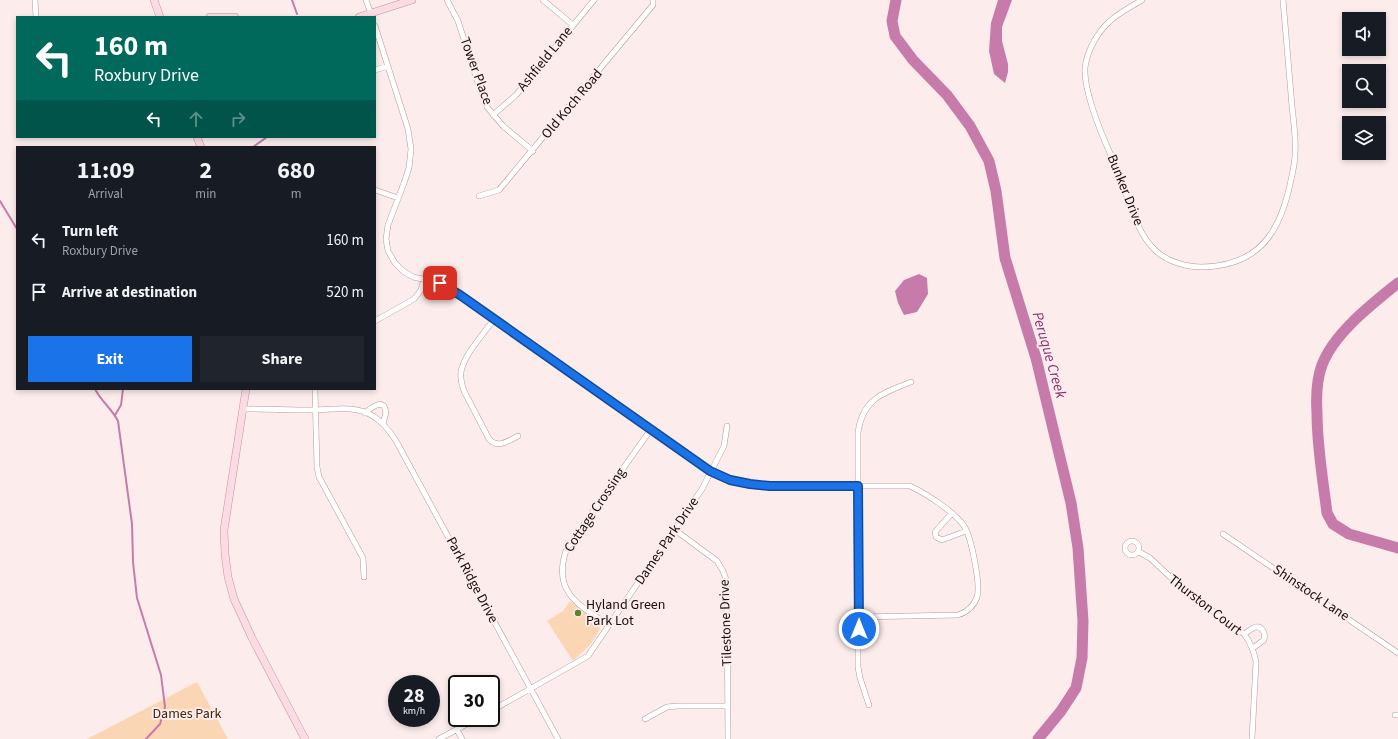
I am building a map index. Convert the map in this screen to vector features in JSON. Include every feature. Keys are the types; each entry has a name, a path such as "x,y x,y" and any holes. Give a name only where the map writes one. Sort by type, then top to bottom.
{"main road":[{"path":"154,0 160,16"},
{"path":"371,15 412,0"},
{"path":"246,390 224,530 228,577 234,599 243,620 305,739"}],"street":[{"path":"35,0 36,16"},
{"path":"366,0 371,15"},
{"name":"Tower Place","path":"447,0 458,21 480,92 493,115 503,126 532,151"},
{"path":"543,0 574,25"},
{"name":"Ashfield Lane","path":"493,115 516,95 594,0"},
{"name":"Old Koch Road","path":"479,196 500,190 653,5 653,0"},
{"name":"Bunker Drive","path":"1142,0 1109,22 1098,36 1090,48 1085,64 1086,83 1098,124 1128,199 1134,219 1140,230 1146,240 1157,252 1173,262 1192,267 1220,265 1243,258 1258,250 1275,229 1282,215 1294,164 1294,126 1283,0"},
{"path":"376,29 408,129 411,149 409,168 388,225 386,239 388,251 395,263 403,271 413,277 440,283 452,290 710,471 730,480 770,486 910,486 921,491 952,513 964,525 969,538 979,587 977,598 966,612 950,616 859,617"},
{"path":"376,70 388,66"},
{"path":"376,190 398,198"},
{"path":"376,320 414,299 421,290 424,279"},
{"path":"494,319 464,362 461,374 462,383 464,391 492,443 501,444 518,436"},
{"path":"869,705 858,667 858,433 861,417 868,406 877,397 911,382"},
{"path":"315,390 317,467 319,477 364,558 364,577"},
{"path":"366,413 374,406 380,404 384,406 386,412 383,424"},
{"name":"Park Ridge Drive","path":"243,409 358,410 378,419 383,424 396,439 558,739"},
{"name":"Dames Park Drive","path":"500,706 588,656 702,489 724,446 727,426"},
{"name":"Cottage Crossing","path":"609,625 580,606 570,596 563,580 561,565 567,548 651,429"},
{"path":"952,513 935,532 936,537 942,540 966,531"},
{"name":"Tilestone Drive","path":"675,530 717,561 727,582 728,739"},
{"name":"Shinstock Lane","path":"1223,534 1398,653"},
{"name":"Thurston Court","path":"1139,552 1150,558 1183,589 1244,634 1250,641 1256,662 1252,739"},
{"path":"1244,634 1253,628 1260,627 1263,630 1265,636 1264,640 1253,648"},
{"path":"645,719 667,707 728,706"},
{"path":"439,739 462,727"},
{"path":"457,730 462,739"}],"green space":[{"path":"570,601 598,622 600,629 590,645 573,661 547,621 563,611"},
{"name":"Dames Park","path":"197,682 228,739 87,739"}],"shaded area":[{"path":"998,0 1012,0 1002,27 1002,41 1008,64 1008,72 1005,83 994,74 989,51 991,23"},
{"path":"919,274 927,278 928,294 917,312 904,315 898,303 895,291 904,280"}],"waterway":[{"path":"292,0 297,14"},
{"name":"Peruque Creek","path":"896,0 892,21 895,36 913,60 947,95 970,126 989,161 996,191 1005,258 1036,358 1071,503 1078,548 1083,621 1082,658 1076,688 1061,711 1038,739"},
{"path":"254,146 266,138"},
{"path":"0,201 16,227"},
{"name":"Peruque Creek","path":"1398,283 1355,320 1335,342 1322,365 1317,389 1319,451 1327,513 1333,524 1349,534 1398,548"},
{"path":"96,390 118,421 132,524 133,562 137,598 161,675 165,707 160,724 146,739"},
{"path":"115,415 121,405 123,390"}],"place":[{"name":"Hyland Green Park Lot","path":"578,613"}],"route":[{"path":"440,283 460,295 710,471 730,480 750,484 770,486 858,486 859,629"}]}
